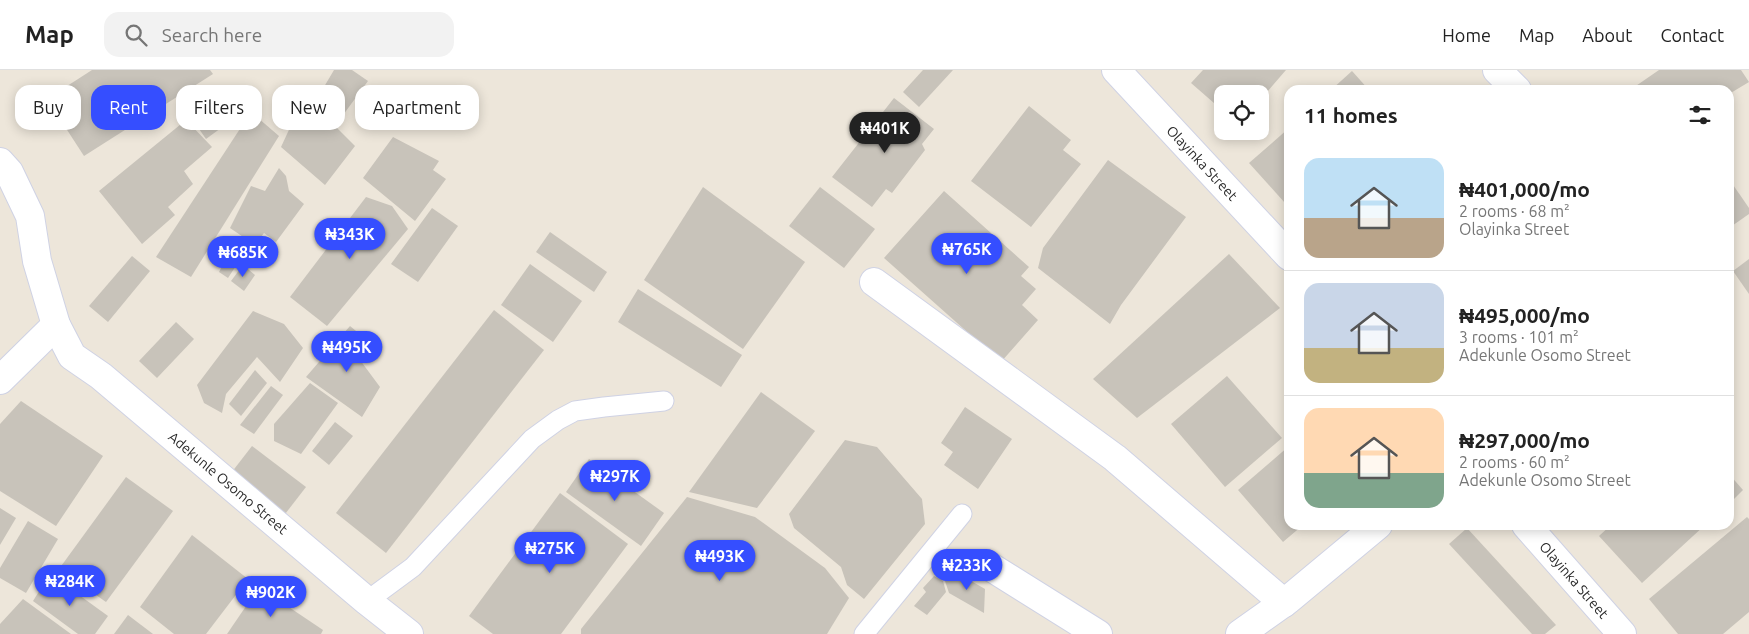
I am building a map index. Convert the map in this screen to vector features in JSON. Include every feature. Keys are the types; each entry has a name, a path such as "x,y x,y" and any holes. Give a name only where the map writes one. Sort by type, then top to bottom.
{"street":[{"name":"Olayinka Street","path":"1116,70 1284,251"},
{"path":"1497,70 1512,85"},
{"name":"Adekunle Osomo Street","path":"0,162 9,172 30,216 37,261 56,325 72,356 101,376 367,601 409,634"},
{"path":"874,282 1115,458 1284,603"},
{"path":"0,380 56,325"},
{"path":"1240,634 1284,603 1372,530"},
{"name":"Olayinka Street","path":"1530,530 1622,634"},
{"path":"986,564 1098,634"}],"lane":[{"path":"367,601 412,567 532,439 558,420 575,411 664,401"},
{"path":"864,634 962,514"}],"building":[{"path":"92,70 210,70 213,74 196,85 176,85 176,98 166,104 166,85 91,85 91,130 125,130 84,156 67,130 81,130 81,85 69,85"},
{"path":"334,70 352,70 368,81 365,85 355,85 355,99 345,112 345,85 325,85"},
{"path":"923,70 953,70 919,107 903,92"},
{"path":"1203,70 1286,70 1269,90 1269,85 1214,85 1214,103 1191,83"},
{"path":"1659,70 1741,70 1749,82 1734,91 1734,85 1637,85"},
{"path":"1352,71 1365,85 1337,85"},
{"path":"894,98 934,129 922,144 925,150 892,193 886,189 872,207 832,177"},
{"path":"1029,106 1071,140 1063,150 1081,164 1031,227 971,181"},
{"path":"262,121 279,136 191,277 156,257 239,130 262,130"},
{"path":"176,128 176,130 196,130 212,147 184,171 193,184 168,207 175,215 142,244 99,191"},
{"path":"200,130 218,130 206,139"},
{"path":"289,130 339,130 355,146 325,185 281,147"},
{"path":"1284,132 1284,202 1249,163"},
{"path":"393,137 439,161 433,170 446,179 415,221 363,178"},
{"path":"1108,160 1186,217 1121,305 1110,324 1038,268 1043,248"},
{"path":"279,168 286,176 289,191 304,204 276,242 264,233 255,245 230,228 251,186 265,191"},
{"path":"1734,186 1749,208 1749,214 1734,224"},
{"path":"703,187 805,262 743,349 644,280"},
{"path":"820,187 875,229 844,268 789,226"},
{"path":"944,191 1029,267 1021,276 1036,289 1022,305 1038,320 1001,362 884,258"},
{"path":"366,197 392,206 408,229 327,326 290,297"},
{"path":"432,208 458,226 418,282 391,264"},
{"path":"550,232 607,272 594,292 536,252"},
{"path":"238,236 269,255 259,267 241,258 228,278 219,272"},
{"path":"1229,254 1280,308 1137,418 1093,379"},
{"path":"132,256 150,271 108,322 89,306"},
{"path":"1749,259 1749,294 1734,272 1734,270"},
{"path":"530,264 582,301 553,342 501,305"},
{"path":"243,265 255,275 244,291 231,281"},
{"path":"638,289 742,355 721,387 618,322"},
{"path":"494,310 544,350 386,553 336,513"},
{"path":"253,311 284,324 303,348 280,382 257,357 226,394 222,413 204,403 197,385"},
{"path":"176,322 194,339 157,378 139,361"},
{"path":"350,326 373,345 360,360 380,387 362,417 306,377"},
{"path":"255,370 267,383 241,416 229,404"},
{"path":"1227,376 1282,438 1225,487 1171,424"},
{"path":"310,383 338,403 301,454 274,441 274,424"},
{"path":"271,386 283,395 254,434 240,425"},
{"path":"761,392 815,431 757,508 689,492"},
{"path":"21,401 103,456 56,526 0,491 0,424"},
{"path":"965,407 1012,439 978,489 944,465 953,452 941,443"},
{"path":"335,422 353,436 329,465 312,451"},
{"path":"845,440 877,447 922,499 925,524 864,599 847,585 841,567 794,528 789,514"},
{"path":"252,446 306,487 282,518 228,477"},
{"path":"1284,450 1284,530 1297,530 1283,542 1238,490"},
{"path":"589,459 664,513 641,546 566,492"},
{"path":"126,477 173,511 106,602 59,569"},
{"path":"1734,480 1743,490 1734,499"},
{"path":"560,493 628,544 561,634 493,634 469,616"},
{"path":"687,497 755,517 825,568 849,598 827,634 581,634 581,629"},
{"path":"0,508 16,518 0,545"},
{"path":"1747,517 1749,519 1749,612 1723,634 1678,634 1649,599 1731,530 1734,530 1734,528"},
{"path":"28,521 58,539 26,593 0,578 0,568"},
{"path":"1465,530 1469,530 1556,625 1545,634 1532,634 1449,544"},
{"path":"1606,530 1700,530 1642,583 1599,536"},
{"path":"192,535 248,579 206,634 174,634 140,607"},
{"path":"50,574 108,616 95,634 78,634 33,601"},
{"path":"959,574 985,589 984,613 949,593 944,578"},
{"path":"934,576 943,581 946,592 927,615 914,606 926,592 923,588"},
{"path":"259,587 323,630 321,634 227,634"},
{"path":"23,599 71,634 0,634 0,624"},
{"path":"128,615 153,634 114,634"}]}
